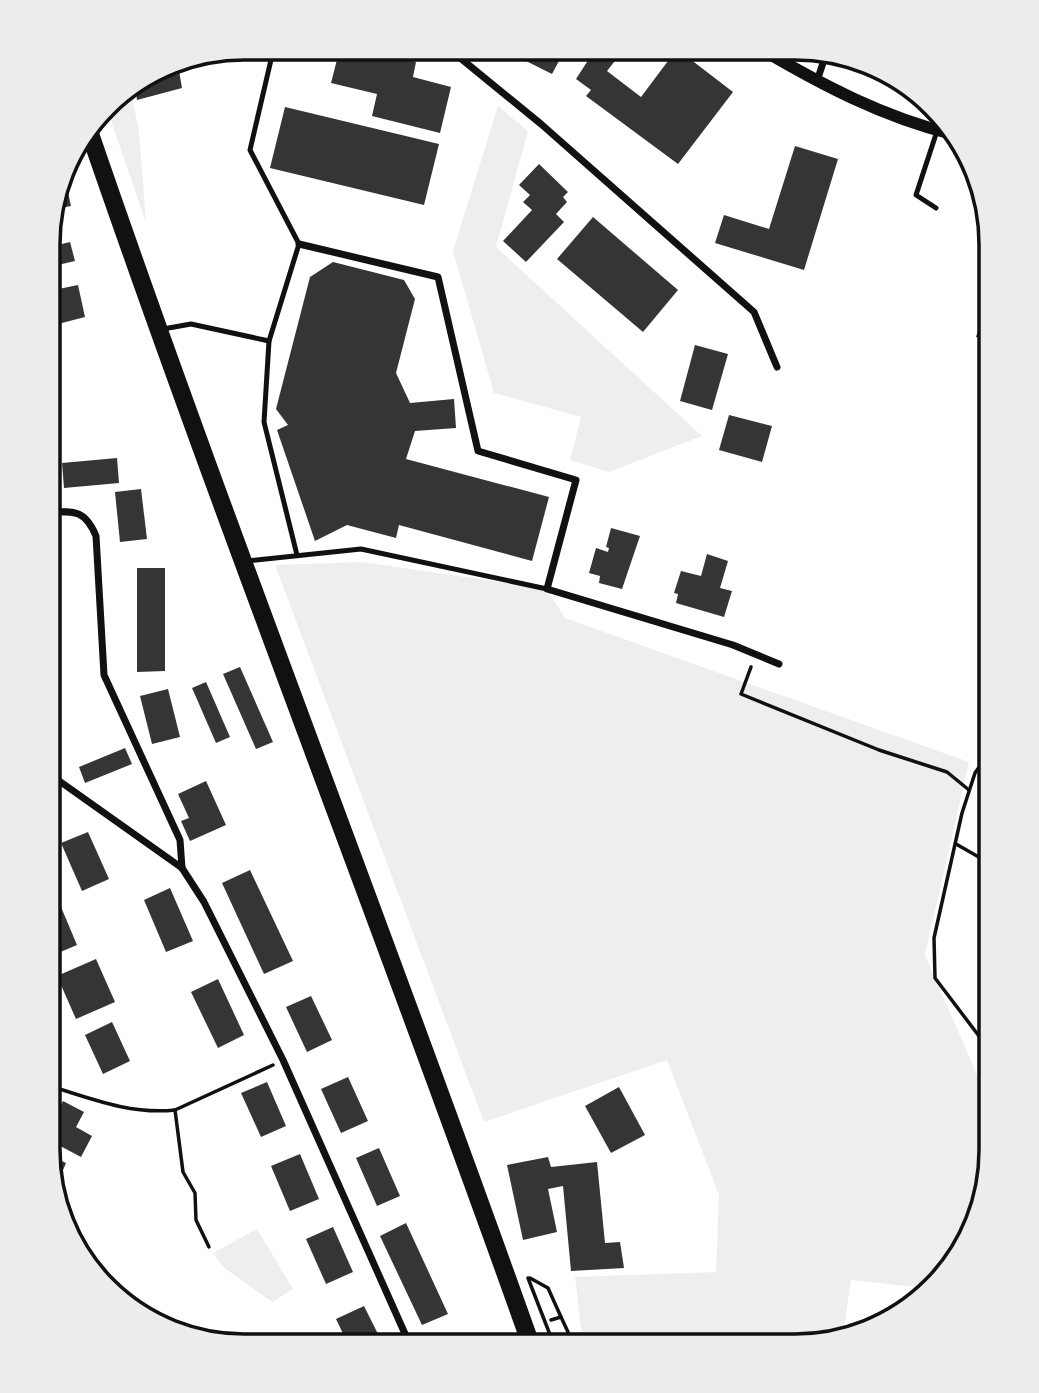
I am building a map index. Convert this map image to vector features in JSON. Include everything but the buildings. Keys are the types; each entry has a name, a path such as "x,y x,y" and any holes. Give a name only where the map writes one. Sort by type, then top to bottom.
{"main road":[{"path":"92,139 244,561 453,1124 527,1334"}],"street":[{"path":"463,60 541,124 754,312 777,367"},
{"path":"780,60 817,82 871,107 936,124"},
{"path":"817,82 824,62"},
{"path":"299,244 438,277 478,451 576,480 547,589 733,645 779,664"},
{"path":"60,512 74,511 89,520 96,536 104,675 180,840 182,868"},
{"path":"60,782 182,868 204,902 284,1060 405,1334"}],"lane":[{"path":"271,60 250,149 299,244 269,341 264,422 297,555"},
{"path":"936,208 916,195 937,127"},
{"path":"160,330 191,324 269,341"},
{"path":"244,561 361,549 547,589"}],"path":[{"path":"755,654 741,694 879,750 947,772 969,790"},
{"path":"979,767 969,790 934,938 935,978 979,1037"},
{"path":"956,844 979,857"},
{"path":"60,1089 124,1108 161,1112 175,1110 284,1060"},
{"path":"175,1110 183,1171 195,1193 196,1220 209,1247"},
{"path":"528,1277 548,1288 568,1334"},
{"path":"551,1320 561,1317"}],"shaded area":[{"path":"132,98 139,131 146,223 110,117"},
{"path":"498,106 528,131 496,247 702,436 609,472 570,460 581,417 494,393 453,251"},
{"path":"362,562 547,589 565,618 969,762 925,955 979,1079 979,1162 970,1209 961,1231 934,1271 918,1287 851,1280 844,1327 820,1332 582,1334 575,1277 716,1272 719,1195 667,1060 484,1122 275,565"},
{"path":"257,1229 293,1289 272,1302 223,1267 213,1253"}]}
